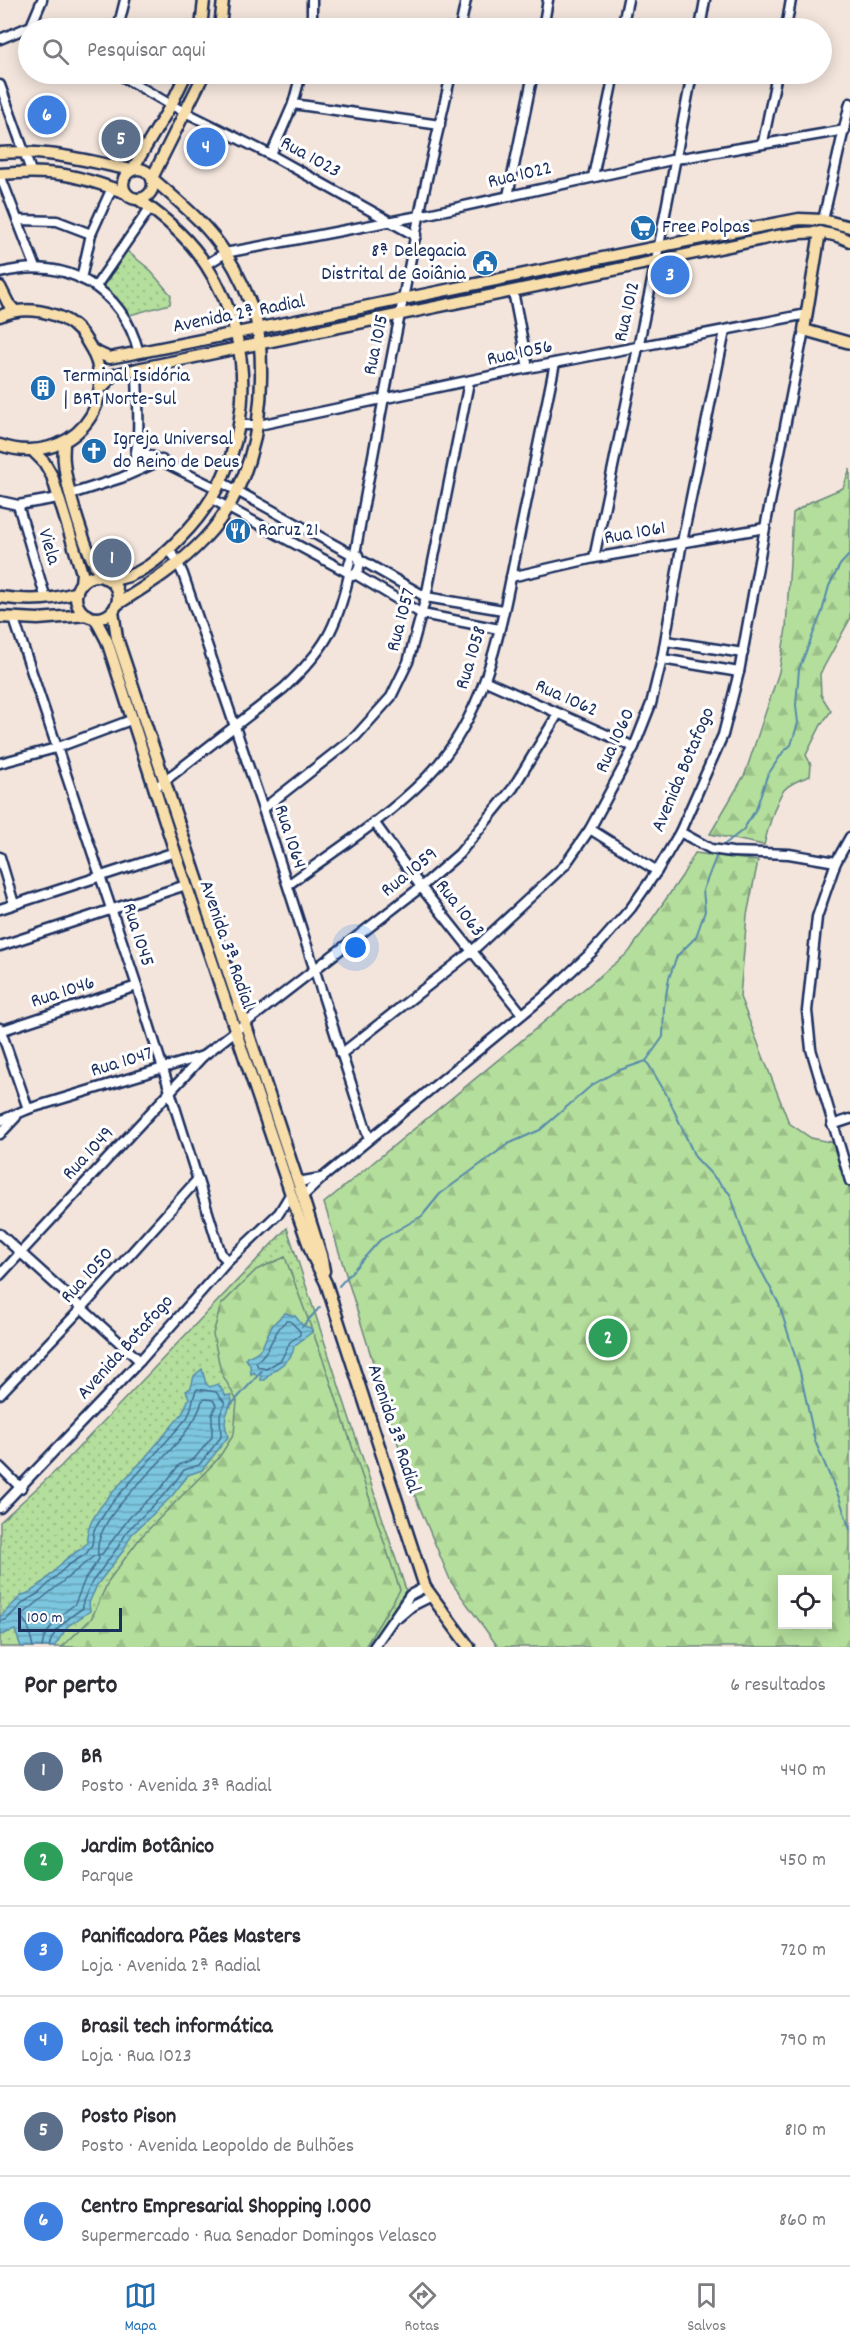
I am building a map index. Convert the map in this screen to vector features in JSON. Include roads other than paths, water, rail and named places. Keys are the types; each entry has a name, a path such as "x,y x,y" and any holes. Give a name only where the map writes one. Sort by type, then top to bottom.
{"main road":[{"path":"202,18 204,0"},
{"path":"221,18 223,0"},
{"path":"126,193 123,181 126,174 132,170 181,84"},
{"path":"138,199 151,193 152,178 199,84"},
{"path":"0,153 24,151 75,157 146,171 201,221 225,253 249,300 258,329 261,382 259,426 246,469 236,490 205,538 179,564 101,617 8,618 6,598 46,599 79,588 92,577 122,579 169,550 191,527 217,490 232,458 240,425 243,381 236,334 226,303 206,265 182,235 138,199 82,178 56,172 31,171 0,174"},
{"name":"Avenida 2ª Radial","path":"94,351 109,358 799,219 823,220 850,227"},
{"name":"Avenida 2ª Radial","path":"100,389 114,375 136,369 777,236 820,232 850,241"},
{"name":"Avenida Botafogo","path":"804,330 820,232"},
{"path":"657,246 678,257"},
{"path":"0,287 8,303 15,310"},
{"path":"0,316 15,310 39,310 62,317 81,332 94,351 100,370 100,389 95,409 84,426 64,443 34,452 0,446"},
{"path":"804,330 850,343"},
{"path":"64,443 63,459 71,494 94,566 117,591 115,608"},
{"path":"34,452 48,469 82,573 78,604 91,616"},
{"name":"Avenida 3ª Radial","path":"115,608 112,620 117,638 222,959 303,1196 321,1255 326,1283"},
{"name":"Avenida 3ª Radial","path":"91,616 106,641 186,885 298,1215 326,1283 428,1591 469,1647"},
{"path":"175,852 181,846 180,828"},
{"path":"186,885 194,888 212,940 222,959"}],"street":[{"path":"36,18 42,0"},
{"path":"120,18 125,0"},
{"path":"312,0 312,18"},
{"path":"462,18 466,0"},
{"path":"545,18 548,0"},
{"path":"624,18 628,0"},
{"path":"702,18 705,0"},
{"path":"788,18 791,0"},
{"path":"0,39 18,32"},
{"name":"Rua 1023","path":"135,84 171,105 271,155 416,236"},
{"path":"271,155 293,104 298,84"},
{"name":"Rua 1015","path":"350,574 359,568 355,556 382,400 404,300 419,216 449,84"},
{"path":"508,196 531,84"},
{"path":"593,177 611,84"},
{"name":"Rua 1012","path":"594,558 690,84"},
{"path":"763,142 775,84"},
{"path":"0,85 31,171"},
{"path":"823,220 849,117 850,103"},
{"path":"293,104 440,125"},
{"name":"Rua 1022","path":"206,265 225,253 388,220 419,216 676,159 763,142 845,130"},
{"path":"0,174 36,268"},
{"path":"81,279 91,234 112,188"},
{"path":"96,286 150,208"},
{"path":"18,219 57,221 91,234"},
{"path":"0,273 36,268 81,279 96,286 126,316 139,352"},
{"path":"513,291 528,369"},
{"name":"Rua 1056","path":"240,425 259,426 555,363 807,314"},
{"name":"Avenida Botafogo","path":"303,1196 369,1139 546,995 594,950 631,908 657,871 680,832 723,735 740,672 765,528 804,330"},
{"name":"Rua 1060","path":"341,1054 471,952 566,865 590,829 634,747 651,704 662,659 682,542 725,331"},
{"name":"Rua 1058","path":"288,885 374,822 425,778 460,733 486,681 511,577 555,363"},
{"path":"130,473 135,463 137,449 136,369"},
{"name":"Rua 1057","path":"263,809 356,736 392,697 408,662 422,614 470,382"},
{"path":"137,449 217,490 236,490 426,597 503,610"},
{"path":"71,494 162,460"},
{"path":"217,490 226,508 422,614 499,629"},
{"path":"0,501 18,505 58,498"},
{"name":"Viela","path":"18,505 46,599"},
{"name":"Rua 1061","path":"511,577 594,558 765,528"},
{"name":"Rua 1064","path":"169,550 179,564 263,809 369,1139"},
{"path":"154,789 284,688 316,655 340,614 350,574"},
{"name":"Rua 1045","path":"8,618 112,910 221,1254 228,1261"},
{"path":"666,640 743,653"},
{"path":"662,659 740,672"},
{"name":"Rua 1062","path":"486,681 634,747"},
{"name":"Rua 1059","path":"245,1022 421,887 459,854 513,788 558,714"},
{"path":"0,763 56,748 131,720"},
{"name":"Rua 1063","path":"374,822 471,952 522,1014"},
{"path":"590,829 657,871"},
{"path":"680,832 711,849 789,854 836,862"},
{"path":"850,837 836,862 817,917 807,1011 811,1049 850,1181"},
{"path":"0,909 175,852"},
{"path":"0,857 14,904"},
{"path":"0,946 186,885"},
{"name":"Rua 1046","path":"0,1030 136,986"},
{"name":"Rua 1047","path":"0,1121 28,1109 204,1056 245,1022"},
{"path":"0,1030 28,1109"},
{"name":"Rua 1049","path":"0,1275 204,1056"},
{"path":"0,1134 16,1116"},
{"path":"832,1125 850,1119"},
{"path":"298,1182 322,1178"},
{"name":"Rua 1050","path":"0,1394 81,1309 198,1179"},
{"name":"Avenida Botafogo","path":"0,1508 141,1361 228,1261 279,1214 291,1193"},
{"path":"279,1214 298,1215"},
{"path":"0,1234 141,1361"},
{"path":"0,1467 21,1488"},
{"path":"374,1647 410,1595 428,1591"}],"water":[{"path":"285,1313 295,1316 303,1326 311,1328 312,1332 294,1346 293,1352 286,1361 265,1380 261,1380 260,1372 257,1376 254,1372 251,1374 250,1365 246,1359 261,1349 272,1326"},
{"path":"202,1369 206,1384 210,1387 218,1384 226,1396 230,1395 232,1400 225,1424 228,1437 202,1470 188,1475 172,1496 132,1534 123,1551 97,1585 89,1603 90,1611 68,1626 54,1647 21,1647 15,1630 0,1635 0,1617 22,1595 37,1587 87,1543 88,1532 98,1510 182,1414 189,1398 186,1391 191,1388 194,1376"}],"waterway":[{"path":"725,844 743,830 756,809 767,776 783,752 791,745 798,723 796,705 799,669 822,612 829,586 840,565 850,554"},
{"path":"339,1286 380,1240 422,1216 440,1194 508,1144 540,1130 592,1085 617,1071 646,1061 663,1037 664,1007 669,978 677,956 696,937 705,911 703,890 718,852"},
{"path":"647,1062 668,1097 695,1157 730,1194 747,1244 779,1304 800,1372 815,1441 850,1530"},
{"path":"302,1327 320,1307"},
{"path":"229,1407 262,1371"}],"place":[{"name":"Centro Empresarial Shopping 1.000","path":"47,115"},
{"name":"Posto Pison","path":"121,139"},
{"name":"Brasil tech informática","path":"206,147"},
{"name":"Free Polpas","path":"643,228"},
{"name":"8ª Delegacia Distrital de Goiânia","path":"485,263"},
{"name":"Panificadora Pães Masters","path":"670,275"},
{"name":"Terminal Isidória | BRT Norte-Sul","path":"43,388"},
{"name":"Igreja Universal do Reino de Deus","path":"94,451"},
{"name":"Raruz 21","path":"238,531"},
{"name":"BR","path":"112,558"},
{"name":"Jardim Botânico","path":"608,1338"}]}
